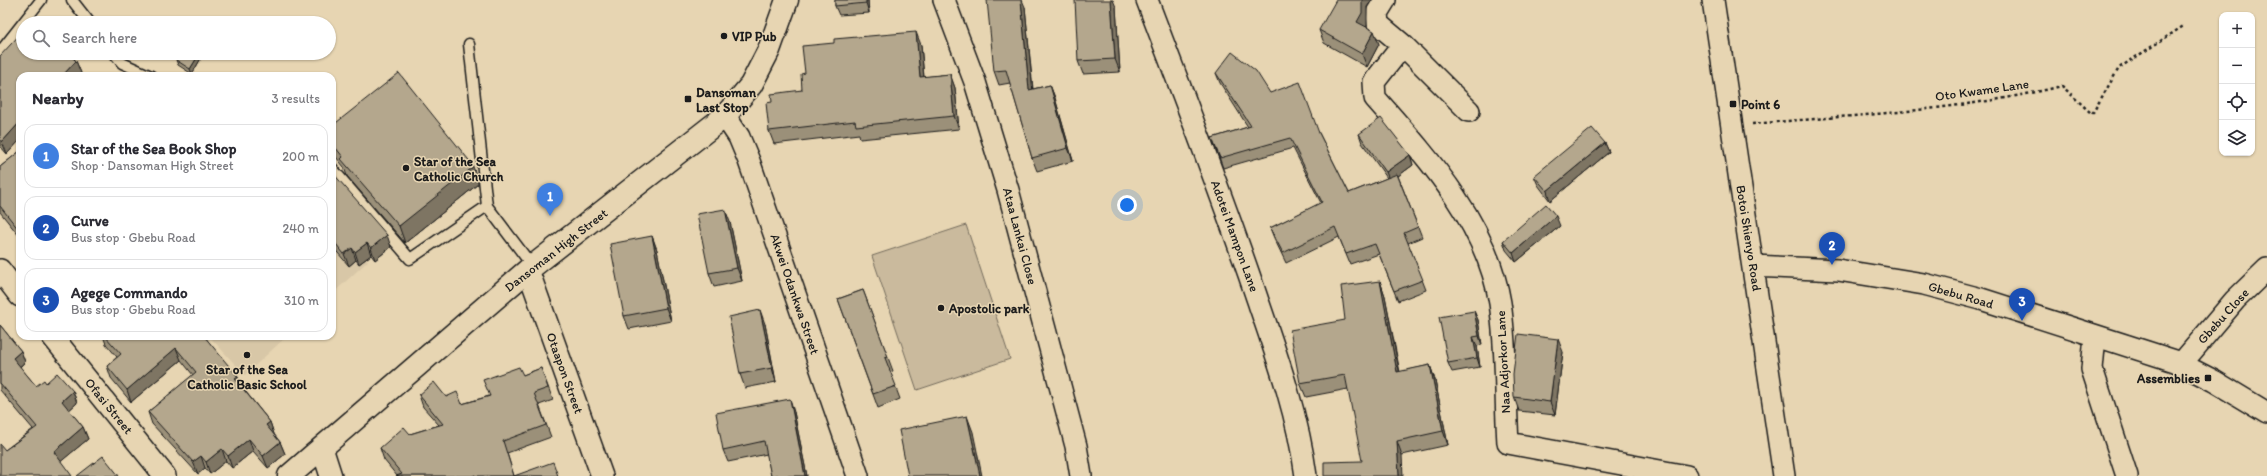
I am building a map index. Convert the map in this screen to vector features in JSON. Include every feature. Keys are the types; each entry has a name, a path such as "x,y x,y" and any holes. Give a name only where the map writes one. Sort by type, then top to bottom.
{"street":[{"name":"Dansoman High Street","path":"289,476 531,269 725,116 751,85 766,57 787,0"},
{"name":"Ataa Lankai Close","path":"944,0 975,82 1008,190 1072,431 1082,476"},
{"name":"Adotei Mampon Lane","path":"1147,0 1239,245 1286,384 1302,442 1306,476"},
{"path":"1385,0 1377,14 1378,24 1403,45 1469,111"},
{"name":"Botoi Shienyo Road","path":"1713,0 1754,266 1784,476"},
{"name":"Naa Adjorkor Lane","path":"1403,45 1374,82 1375,98 1438,172 1478,235 1492,268 1500,302 1504,343 1508,443 1687,476"},
{"name":"Akwei Odankwa Street","path":"725,116 739,137 749,161 858,476"},
{"name":"Gbebu Road","path":"1754,266 1838,270 1924,284 1981,299 2150,352 2181,364 2214,381 2267,413"},
{"name":"Otaapon Street","path":"531,269 602,476"},
{"name":"Gbebu Close","path":"2181,364 2235,300 2267,269"},
{"path":"0,270 16,291"},
{"path":"2095,336 2092,369 2127,476"},
{"name":"Ofasi Street","path":"55,340 165,476"},
{"path":"322,448 332,476"}],"lane":[{"path":"28,16 41,0"},
{"path":"72,0 85,16"},
{"path":"0,52 16,32"},
{"path":"469,44 487,206 531,269"},
{"path":"120,60 122,63 142,72"},
{"path":"336,173 410,259 487,206"}],"path":[{"name":"Oto Kwame Lane","path":"1732,125 1957,105 2026,95 2062,86 2092,114 2119,68 2185,25"}],"shaded area":[{"name":"Apostolic park","path":"966,225 1010,359 917,390 872,256"},
{"path":"336,226 368,261 336,290"},
{"name":"Star of the Sea Catholic Basic School","path":"213,340 283,340 245,375"}],"building":[{"path":"835,0 866,0 866,3 835,6"},
{"path":"987,0 1021,0 1029,90 1050,85 1068,148 1032,158 1006,70 994,71"},
{"path":"1075,0 1111,0 1115,59 1078,61"},
{"path":"1336,0 1362,0 1362,13 1357,22 1374,31 1362,54 1319,30"},
{"path":"916,32 920,77 950,74 954,116 856,126 855,121 769,131 766,103 772,102 771,94 802,90 801,74 805,73 802,46 834,43 834,39"},
{"path":"16,39 16,60 76,61 66,72 16,72 16,126 2,142 0,139 0,56"},
{"path":"1232,52 1256,71 1270,93 1300,82 1319,133 1349,193 1397,174 1418,227 1404,233 1423,280 1394,291 1375,244 1346,254 1335,227 1283,253 1270,228 1322,202 1290,138 1220,158 1212,138 1251,126 1216,73"},
{"path":"176,60 196,60 190,69"},
{"name":"Star of the Sea Catholic Church","path":"399,73 472,164 472,168 399,226 341,159 343,157 336,148 336,123"},
{"path":"1381,118 1410,155 1386,172 1359,134"},
{"path":"1592,128 1605,143 1547,191 1534,176"},
{"path":"16,154 16,226 0,206 0,167"},
{"path":"336,177 387,235 371,248 367,243 355,252 352,248 344,254 336,244"},
{"path":"1546,204 1556,216 1513,253 1503,241"},
{"path":"725,209 737,268 709,273 697,214"},
{"path":"652,236 666,308 624,316 610,244"},
{"path":"1380,281 1397,372 1430,365 1443,431 1397,441 1399,476 1324,476 1324,462 1362,461 1345,375 1300,383 1290,330 1345,320 1341,286"},
{"path":"863,290 888,357 885,358 896,386 873,394 838,299"},
{"path":"760,310 772,368 740,374 729,317"},
{"path":"1474,311 1479,336 1473,337 1477,358 1448,363 1439,317"},
{"path":"0,325 21,351 13,358 36,386 44,380 46,383 57,373 73,391 62,401 83,427 54,452 72,476 0,476 0,444 5,450 37,427 0,383"},
{"path":"1518,334 1558,339 1550,402 1514,397 1513,374"},
{"path":"109,340 207,340 238,377 235,379 270,422 266,425 280,442 263,456 249,439 228,456 222,449 206,462 201,456 193,462 148,412 196,372 176,348 127,390 107,366 121,354"},
{"path":"519,367 523,375 541,368 548,388 534,393 546,425 503,441 514,476 396,476 402,474 380,448 404,427 410,434 443,424 419,395 434,382 446,397 457,392 462,404 490,396 483,380"},
{"path":"790,399 805,476 771,476 764,441 723,450 716,413"},
{"path":"967,416 980,476 908,476 899,430"},
{"path":"103,456 119,476 77,476"},
{"path":"553,462 558,476 514,476"}],"place":[{"name":"VIP Pub","path":"724,36"},
{"name":"Dansoman Last Stop","path":"688,99"},
{"name":"Point 6","path":"1733,104"},
{"name":"Star of the Sea Catholic Church","path":"406,168"},
{"name":"Star of the Sea Book Shop","path":"550,216"},
{"name":"Curve","path":"1832,265"},
{"name":"Apostolic park","path":"941,308"},
{"name":"Agege Commando","path":"2022,321"},
{"name":"Star of the Sea Catholic Basic School","path":"247,355"},
{"name":"Assemblies","path":"2208,378"}]}
